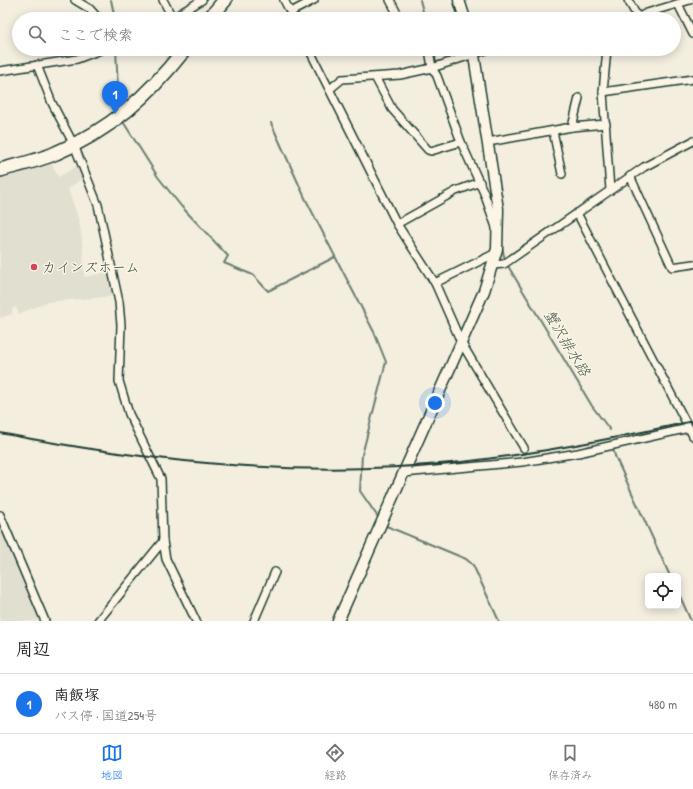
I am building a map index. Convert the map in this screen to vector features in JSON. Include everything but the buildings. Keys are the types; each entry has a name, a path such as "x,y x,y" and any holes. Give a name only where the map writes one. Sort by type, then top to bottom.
{"highway":[{"path":"215,12 225,0"},
{"path":"0,170 54,154 74,145 121,117 138,103 179,56"}],"street":[{"path":"75,0 92,12"},
{"path":"163,0 169,12"},
{"path":"183,12 202,0"},
{"path":"284,0 290,12"},
{"path":"298,12 314,0"},
{"path":"390,0 396,12"},
{"path":"459,0 463,12"},
{"path":"628,0 633,12"},
{"path":"654,12 690,0"},
{"path":"678,4 693,34"},
{"path":"0,71 84,56"},
{"path":"314,56 396,224 435,283 461,342 524,448"},
{"path":"430,56 432,68 437,76 461,142 480,182 492,222 498,233"},
{"path":"330,89 342,79 400,75 432,68 461,56"},
{"path":"338,621 484,291 496,253 498,209 474,56"},
{"path":"606,56 603,92 610,190"},
{"path":"37,65 52,102 74,145 98,205 119,302 121,325 119,361 122,390 129,414 161,479 163,541 166,559 196,621"},
{"path":"375,77 392,109 428,150 432,151 461,142"},
{"path":"603,92 693,78"},
{"path":"572,127 579,98"},
{"path":"488,142 572,127 606,124"},
{"path":"553,131 562,174"},
{"path":"493,265 504,264 630,176 693,141"},
{"path":"630,176 672,267 693,264"},
{"path":"396,224 456,191 480,182"},
{"path":"577,213 693,436"},
{"path":"435,283 496,253"},
{"path":"403,473 522,462 570,455 689,428"},
{"path":"0,515 45,621"},
{"path":"98,621 163,541"},
{"path":"254,621 275,572"}],"shaded area":[{"path":"52,164 58,177 79,165 84,177 68,189 79,221 83,248 84,277 110,272 115,296 47,302 19,314 16,307 12,309 12,314 0,318 0,178"},
{"path":"0,521 43,621 0,621"}],"waterway":[{"path":"111,0 114,12"},
{"name":"蟹沢排水路","path":"420,0 423,12"},
{"path":"116,56 119,110"},
{"name":"蟹沢排水路","path":"435,56 436,63"},
{"path":"122,120 158,177 181,206 228,256 224,263 253,275 268,291 335,257"},
{"path":"271,123 305,198 374,332 386,362 362,455 360,491 380,520"},
{"name":"蟹沢排水路","path":"502,247 505,260"},
{"name":"蟹沢排水路","path":"508,266 592,406 610,430"},
{"name":"蟹沢排水路","path":"613,448 615,456 669,573"},
{"path":"384,525 466,559 473,565 499,621"},
{"name":"蟹沢排水路","path":"681,599 691,621"}],"railway":[{"path":"0,433 112,452 168,459 281,468 337,469 451,463 512,456 603,440 693,421"}],"place":[{"name":"南飯塚","path":"115,114"},
{"name":"カインズホーム","path":"34,267"}]}
